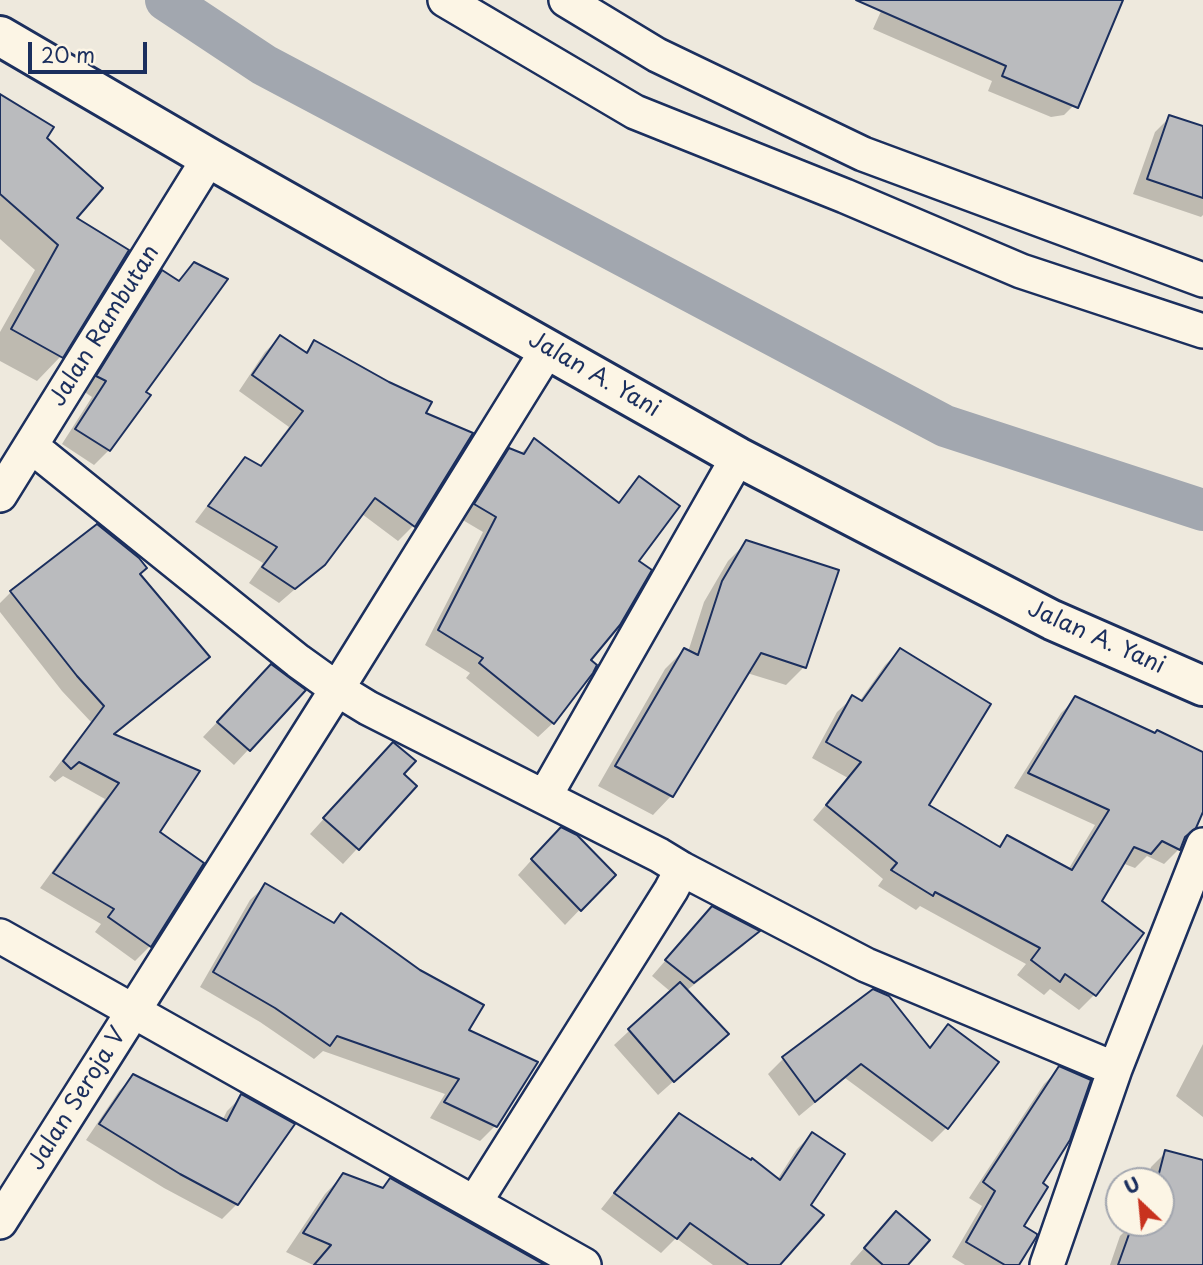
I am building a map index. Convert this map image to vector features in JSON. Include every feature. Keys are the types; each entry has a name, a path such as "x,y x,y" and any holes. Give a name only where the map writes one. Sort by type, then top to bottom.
{"highway":[{"name":"Jalan A. Yani","path":"0,36 209,158 737,457 1052,620 1203,686"}],"street":[{"path":"445,0 635,112 845,196 1021,271 1203,331"},
{"path":"566,0 657,55 863,154 1203,280"},
{"path":"845,196 863,154"},
{"name":"Jalan Rambutan","path":"0,495 209,158"},
{"name":"Jalan Seroja V","path":"0,1222 548,349"},
{"path":"31,446 298,661 368,708 545,796 866,965 1115,1069"},
{"path":"545,796 737,457"},
{"path":"1047,1265 1115,1069 1203,845"},
{"path":"475,1202 682,869"},
{"path":"0,936 584,1265"}],"building":[{"path":"856,0 1123,0 1078,108 1002,76 1006,66"},
{"path":"0,94 54,127 47,138 103,188 77,218 129,250 63,358 11,329 58,245 0,194"},
{"path":"1169,115 1203,126 1203,198 1147,179"},
{"path":"194,262 228,279 146,392 151,395 110,451 75,429 106,381 96,376 162,270 179,281"},
{"path":"280,335 307,353 314,340 389,382 432,402 426,413 473,433 415,527 375,498 325,565 295,589 262,567 277,547 208,506 245,457 261,466 303,411 252,375"},
{"path":"534,438 619,503 639,476 680,506 639,561 652,570 620,625 591,660 597,665 593,673 554,724 479,663 483,658 438,630 496,517 474,504 509,448 524,454"},
{"path":"97,524 139,558 147,568 140,574 210,657 114,734 200,771 160,832 204,863 151,947 108,917 114,909 53,873 119,783 79,762 71,769 63,761 104,706 10,591"},
{"path":"746,540 839,570 806,668 761,653 673,797 615,766 684,648 698,655 722,581"},
{"path":"900,648 991,704 929,805 1000,847 1007,835 1072,870 1109,810 1028,773 1075,696 1203,752 1203,812 1196,828 1185,837 1180,850 1162,841 1151,854 1134,847 1102,901 1144,933 1096,996 1065,974 1060,982 1031,960 1040,948 935,892 933,896 891,870 897,863 826,805 861,762 826,742 852,695 862,701"},
{"path":"271,664 306,690 250,751 217,722"},
{"path":"393,742 416,761 404,774 417,786 359,850 323,818"},
{"path":"561,827 577,835 616,875 581,911 531,859"},
{"path":"265,883 334,923 341,913 420,970 484,1005 469,1030 538,1062 497,1127 444,1102 459,1079 337,1036 330,1046 275,1008 213,972"},
{"path":"712,906 760,931 694,983 665,960"},
{"path":"680,982 729,1034 674,1082 628,1029"},
{"path":"873,989 889,996 930,1048 948,1024 999,1062 948,1129 861,1064 815,1102 782,1057"},
{"path":"1059,1066 1091,1080 1070,1140 1043,1183 1048,1187 1024,1226 1037,1236 1019,1265 1005,1265 966,1242 995,1191 983,1182"},
{"path":"133,1074 227,1121 241,1094 295,1124 238,1205 180,1174 99,1124"},
{"path":"679,1113 751,1160 752,1158 780,1180 812,1132 845,1154 811,1205 824,1215 780,1265 749,1265 690,1223 677,1239 614,1193"},
{"path":"1165,1150 1203,1160 1203,1265 1118,1265 1128,1237 1175,1237 1175,1167 1161,1167"},
{"path":"343,1173 383,1188 390,1178 545,1265 314,1265 331,1245 303,1233"},
{"path":"896,1211 930,1240 908,1265 883,1265 864,1248"}],"waterway":[{"path":"166,0 264,65 945,426 1203,510"}]}
